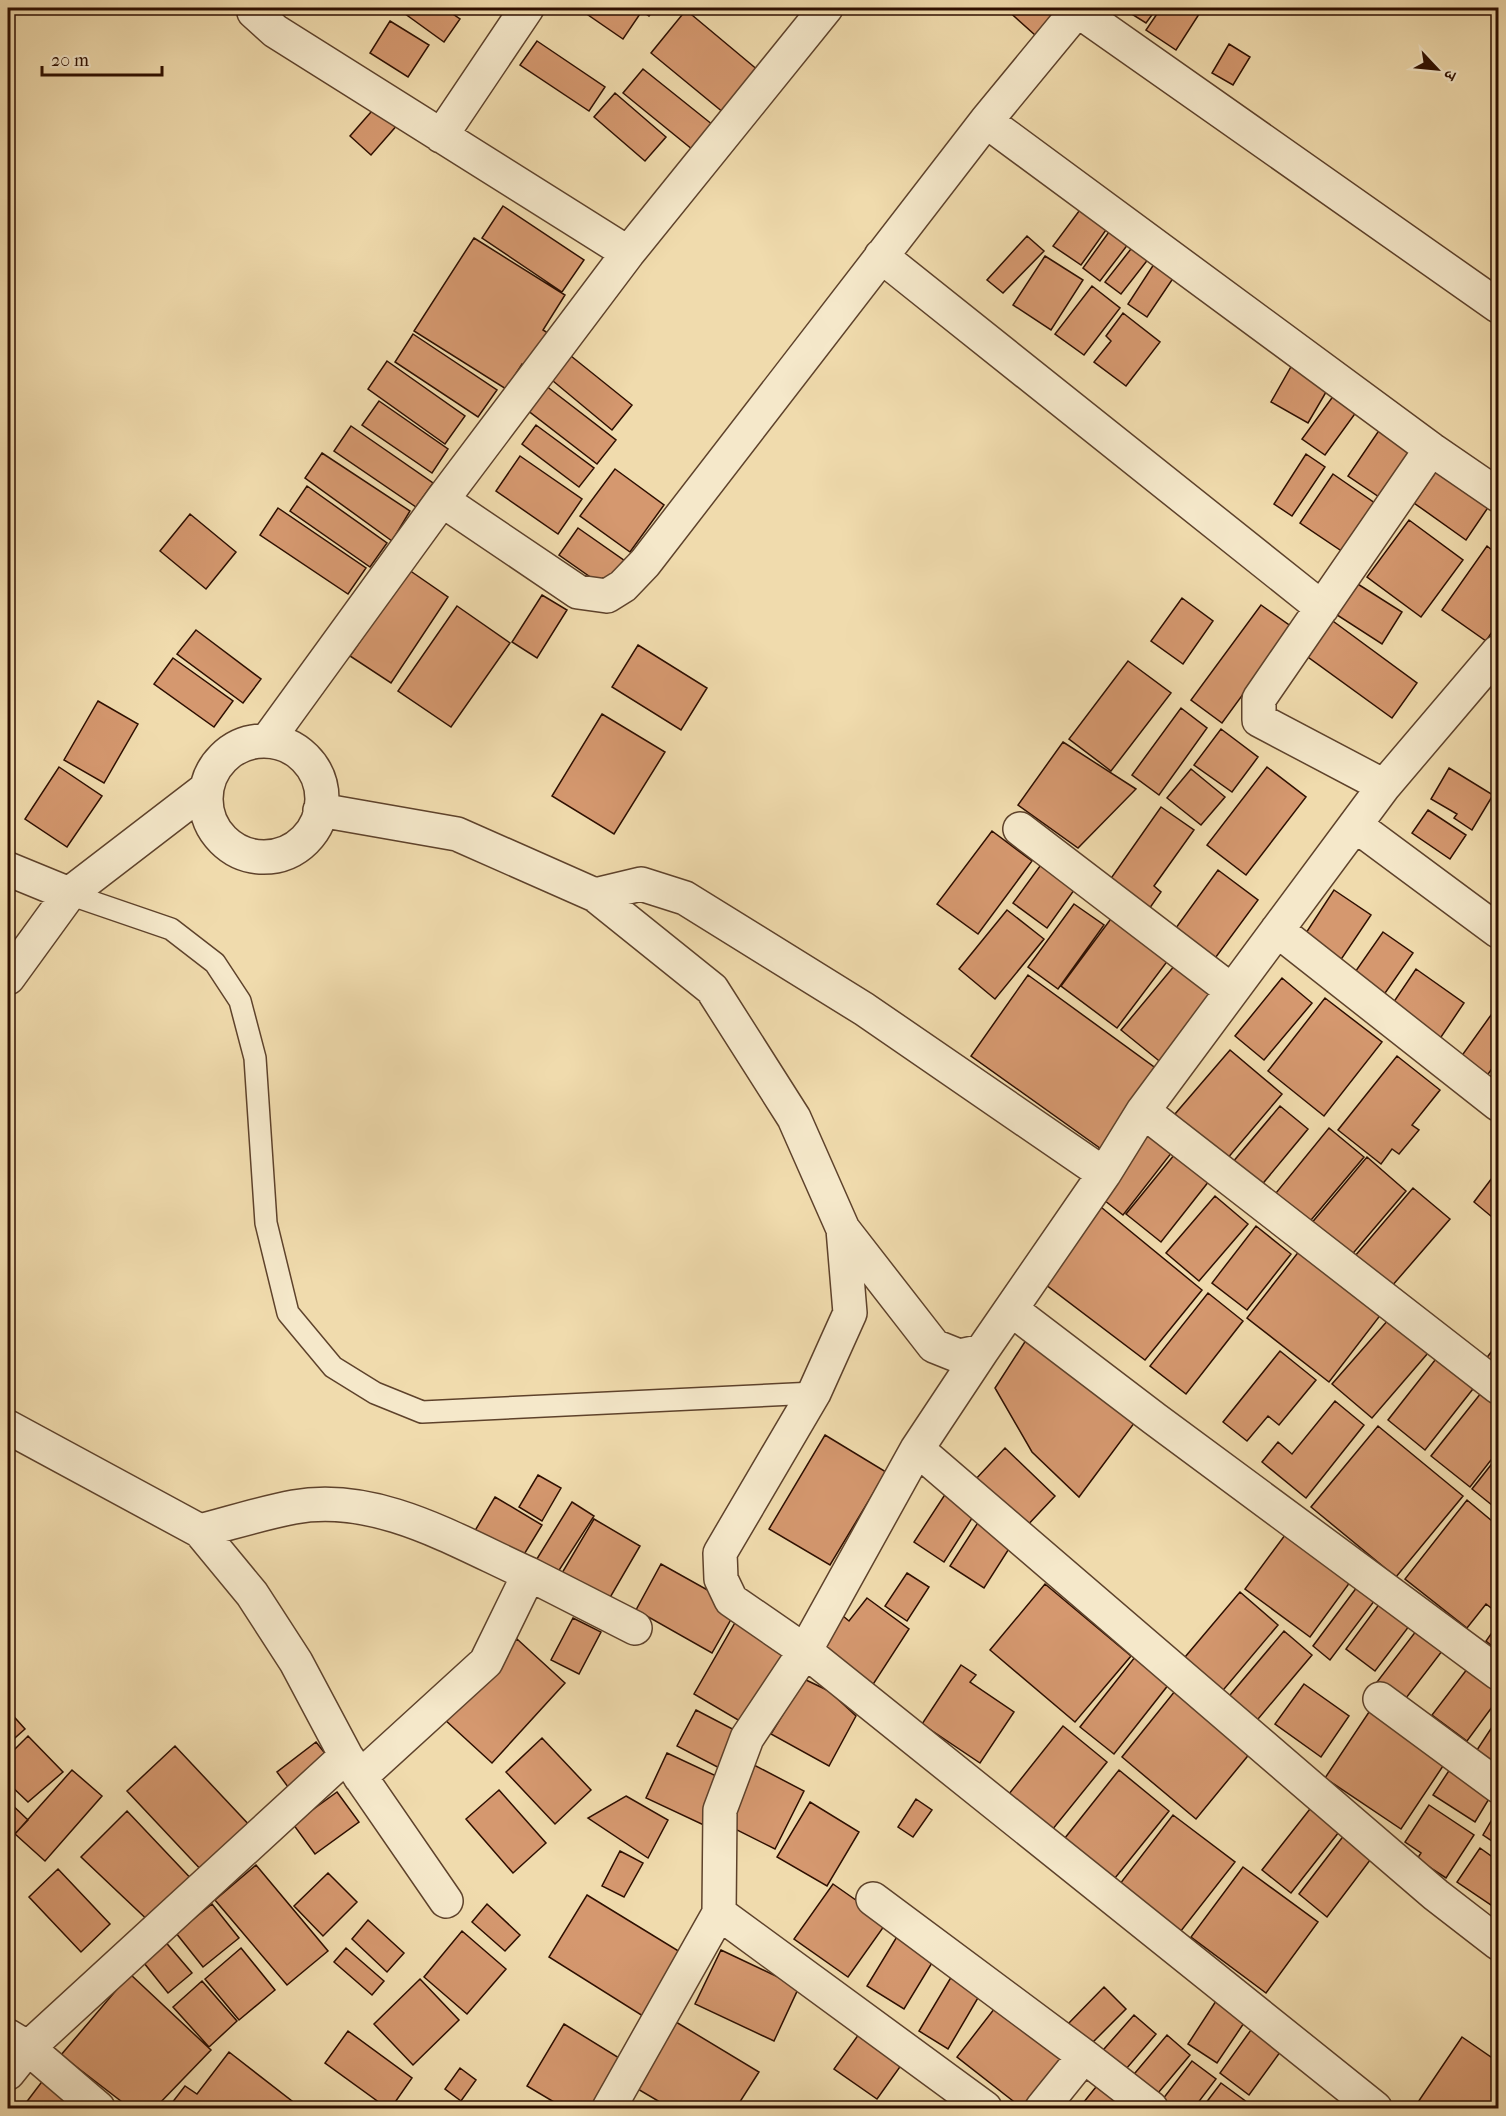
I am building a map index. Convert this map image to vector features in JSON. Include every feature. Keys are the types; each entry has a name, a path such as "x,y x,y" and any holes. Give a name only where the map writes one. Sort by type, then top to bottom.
{"street":[{"path":"254,8 254,12 275,31 628,253"},
{"path":"441,136 527,8"},
{"path":"267,741 442,500 628,253 826,8"},
{"path":"442,500 578,592 607,596 623,586 645,563 986,121 1078,9 1498,306"},
{"path":"986,121 1431,449 1498,495"},
{"path":"881,256 1322,608"},
{"path":"1384,786 1259,720 1259,699 1431,449"},
{"path":"609,2109 719,1913 720,1810 747,1738 805,1651 917,1449 982,1350 1012,1310 1104,1174 1143,1111 1384,786 1498,652"},
{"path":"257,741 275,742 292,748 307,759 316,774 321,792 320,810 314,827 303,842 288,852 270,856 252,856 235,850 221,839 211,824 206,806 207,788 213,771 225,756 257,741"},
{"path":"8,978 69,894 207,788"},
{"path":"320,810 458,834 595,895 712,989 794,1118 843,1229 934,1346 959,1356 982,1350"},
{"path":"1355,825 1498,932"},
{"path":"1020,829 1232,991"},
{"path":"8,868 69,894"},
{"path":"595,895 641,884 685,898 864,1009 1104,1174"},
{"path":"1277,930 1498,1104"},
{"path":"1143,1111 1498,1387"},
{"path":"843,1229 850,1313 814,1393 720,1553 721,1579 731,1600 805,1651 1375,2109"},
{"path":"1012,1310 1498,1673"},
{"path":"8,1427 200,1532 252,1594 296,1662 353,1767 447,1901"},
{"path":"917,1449 1436,1895 1498,1943"},
{"path":"200,1532 296,1507 348,1505 396,1514 529,1574 635,1628"},
{"path":"8,2073 18,2042 353,1767 486,1662 529,1574"},
{"path":"1380,1699 1498,1786"},
{"path":"873,1899 1084,2056 1151,2109"},
{"path":"719,1913 985,2109"},
{"path":"18,2042 98,2109"},
{"path":"1042,2109 1084,2056"}],"lane":[{"path":"69,894 171,929 214,963 240,1001 255,1058 266,1223 288,1313 333,1367 375,1393 422,1412 814,1393"}],"building":[{"path":"397,8 444,8 460,19 444,42"},
{"path":"578,8 631,8 640,14 623,39"},
{"path":"637,8 655,8 649,16"},
{"path":"1005,8 1056,8 1059,10 1035,35"},
{"path":"1122,8 1157,8 1146,23"},
{"path":"1161,8 1203,8 1176,50 1146,30"},
{"path":"686,10 759,71 724,113 651,53"},
{"path":"390,21 429,45 408,77 370,53"},
{"path":"537,41 605,87 589,111 520,65"},
{"path":"1229,44 1250,57 1233,85 1212,73"},
{"path":"643,69 718,129 698,154 623,93"},
{"path":"615,93 666,137 645,161 594,117"},
{"path":"378,104 399,123 371,155 350,136"},
{"path":"1085,203 1111,223 1081,265 1053,246"},
{"path":"503,206 584,260 562,292 482,238"},
{"path":"1114,225 1132,239 1100,281 1083,268"},
{"path":"1027,236 1044,251 1003,293 987,280"},
{"path":"474,238 565,295 543,330 551,335 530,370 522,364 506,389 414,331"},
{"path":"1138,240 1153,253 1121,294 1105,282"},
{"path":"1045,256 1083,280 1051,330 1013,305"},
{"path":"1156,261 1176,274 1147,317 1128,304"},
{"path":"1092,286 1120,308 1084,355 1055,334"},
{"path":"1123,313 1160,342 1126,386 1094,362 1111,341 1106,336"},
{"path":"413,334 497,390 478,417 395,362"},
{"path":"566,352 632,405 612,430 547,376"},
{"path":"387,361 465,416 445,444 368,389"},
{"path":"1292,365 1329,387 1308,423 1271,402"},
{"path":"541,382 616,440 597,464 522,406"},
{"path":"1334,395 1357,411 1325,455 1302,439"},
{"path":"379,401 448,449 432,473 362,425"},
{"path":"536,425 594,468 579,487 522,444"},
{"path":"351,426 433,483 416,507 334,451"},
{"path":"1380,429 1422,458 1391,505 1348,476"},
{"path":"322,453 410,511 392,541 305,478"},
{"path":"1306,454 1325,467 1292,516 1274,504"},
{"path":"520,456 582,499 558,534 496,491"},
{"path":"615,469 664,505 630,552 580,516"},
{"path":"1437,470 1489,506 1466,540 1414,503"},
{"path":"1333,474 1382,508 1349,556 1300,523"},
{"path":"307,486 387,543 370,567 290,511"},
{"path":"278,508 366,568 348,594 260,535"},
{"path":"190,514 236,552 206,589 160,551"},
{"path":"1409,520 1463,560 1421,617 1367,577"},
{"path":"578,528 625,561 606,588 559,555"},
{"path":"1487,546 1498,555 1498,623 1486,641 1442,610"},
{"path":"409,570 448,597 391,683 350,656"},
{"path":"1353,581 1402,612 1382,644 1334,613"},
{"path":"542,595 567,610 537,658 512,642"},
{"path":"1182,598 1213,621 1183,664 1151,641"},
{"path":"1261,605 1292,627 1222,723 1191,700"},
{"path":"457,606 510,643 451,727 398,691"},
{"path":"1326,616 1417,683 1392,718 1301,652"},
{"path":"196,630 261,679 243,703 177,654"},
{"path":"638,645 707,688 681,730 612,687"},
{"path":"173,658 233,701 214,727 154,684"},
{"path":"1128,661 1171,693 1111,771 1069,739"},
{"path":"98,701 138,724 104,783 64,760"},
{"path":"1181,708 1207,728 1159,795 1132,775"},
{"path":"602,714 665,752 614,834 552,796"},
{"path":"1221,729 1258,757 1232,792 1194,765"},
{"path":"1063,742 1136,789 1078,848 1018,805"},
{"path":"59,767 102,796 67,847 25,819"},
{"path":"1267,767 1306,797 1246,875 1207,845"},
{"path":"1449,768 1493,795 1472,830 1454,818 1457,814 1431,799"},
{"path":"1191,769 1225,797 1201,825 1167,798"},
{"path":"1161,807 1194,830 1154,886 1161,892 1147,912 1107,884"},
{"path":"1428,810 1466,835 1450,859 1412,833"},
{"path":"992,831 1032,861 978,934 937,904"},
{"path":"1043,862 1077,886 1047,928 1013,903"},
{"path":"1218,870 1258,900 1213,961 1173,932"},
{"path":"1334,890 1371,915 1340,961 1304,936"},
{"path":"1074,904 1104,925 1058,989 1028,967"},
{"path":"1007,910 1044,939 995,999 959,969"},
{"path":"1113,916 1169,959 1117,1028 1061,986"},
{"path":"1383,932 1413,953 1383,996 1353,975"},
{"path":"1175,965 1216,998 1163,1064 1121,1030"},
{"path":"1416,969 1464,1003 1437,1043 1389,1009"},
{"path":"1028,975 1161,1072 1104,1151 971,1056"},
{"path":"1282,978 1312,1003 1264,1060 1235,1036"},
{"path":"1325,998 1382,1042 1324,1116 1268,1071"},
{"path":"1491,1015 1498,1021 1498,1060 1484,1080 1458,1061"},
{"path":"1230,1050 1282,1094 1221,1166 1169,1121"},
{"path":"1397,1056 1440,1090 1412,1125 1419,1130 1399,1154 1392,1149 1381,1164 1338,1130"},
{"path":"1280,1106 1308,1129 1255,1193 1227,1169"},
{"path":"1149,1126 1176,1147 1123,1215 1095,1193"},
{"path":"1329,1128 1364,1157 1301,1232 1267,1204"},
{"path":"1179,1149 1213,1176 1161,1242 1126,1214"},
{"path":"1367,1157 1406,1191 1349,1258 1310,1225"},
{"path":"1498,1170 1498,1222 1474,1202"},
{"path":"1413,1188 1450,1219 1385,1294 1349,1263"},
{"path":"1215,1196 1248,1224 1199,1281 1166,1253"},
{"path":"1096,1203 1202,1290 1145,1360 1037,1278"},
{"path":"1256,1226 1291,1254 1247,1310 1212,1283"},
{"path":"1300,1250 1382,1313 1329,1382 1247,1318"},
{"path":"1208,1293 1243,1321 1186,1394 1150,1366"},
{"path":"1389,1319 1428,1353 1372,1418 1332,1384"},
{"path":"1028,1337 1135,1422 1079,1497 1032,1452 995,1388"},
{"path":"1498,1343 1498,1384 1479,1368"},
{"path":"1280,1351 1316,1380 1279,1425 1268,1416 1247,1441 1223,1422"},
{"path":"1439,1355 1476,1385 1425,1450 1388,1420"},
{"path":"1481,1393 1498,1406 1498,1451 1470,1487 1431,1456"},
{"path":"1335,1401 1364,1425 1306,1498 1262,1462 1278,1442 1292,1454"},
{"path":"1378,1426 1463,1496 1396,1577 1311,1507"},
{"path":"825,1435 886,1472 830,1565 769,1529"},
{"path":"1005,1448 1055,1496 1023,1530 973,1482"},
{"path":"1498,1456 1498,1510 1472,1489"},
{"path":"538,1475 561,1488 542,1521 519,1507"},
{"path":"946,1493 976,1512 944,1562 914,1542"},
{"path":"495,1497 542,1525 520,1561 473,1534"},
{"path":"1467,1500 1498,1526 1498,1607 1495,1611 1486,1604 1467,1628 1405,1579"},
{"path":"572,1502 594,1516 556,1575 535,1562"},
{"path":"594,1519 640,1546 608,1601 562,1573"},
{"path":"979,1521 1012,1544 984,1588 950,1566"},
{"path":"1291,1527 1356,1574 1310,1637 1245,1589"},
{"path":"661,1564 738,1607 712,1653 636,1610"},
{"path":"907,1573 929,1587 907,1621 885,1606"},
{"path":"1363,1579 1381,1592 1330,1660 1313,1646"},
{"path":"1045,1584 1131,1656 1075,1722 990,1650"},
{"path":"1240,1592 1278,1625 1219,1695 1180,1663"},
{"path":"1386,1595 1416,1617 1375,1671 1346,1649"},
{"path":"867,1598 909,1629 872,1686 815,1639 837,1611 849,1621"},
{"path":"573,1618 601,1632 579,1674 551,1660"},
{"path":"736,1621 793,1654 750,1727 694,1694"},
{"path":"1423,1622 1449,1642 1403,1702 1377,1682"},
{"path":"1498,1624 1498,1651 1486,1641"},
{"path":"1284,1631 1312,1655 1253,1725 1225,1701"},
{"path":"517,1639 565,1683 492,1763 444,1719"},
{"path":"1135,1657 1169,1684 1114,1754 1080,1727"},
{"path":"1474,1660 1498,1678 1498,1699 1467,1741 1432,1715"},
{"path":"961,1665 976,1675 970,1682 1014,1712 980,1763 922,1724"},
{"path":"804,1679 829,1691 856,1716 829,1766 771,1734"},
{"path":"1304,1684 1349,1716 1321,1757 1275,1724"},
{"path":"1175,1691 1251,1752 1196,1819 1122,1757"},
{"path":"1371,1709 1447,1760 1401,1829 1325,1778"},
{"path":"8,1710 25,1729 8,1744"},
{"path":"696,1710 746,1736 727,1772 677,1746"},
{"path":"1498,1718 1498,1778 1471,1759"},
{"path":"1063,1726 1107,1762 1048,1835 1005,1799"},
{"path":"28,1736 63,1772 28,1802 8,1783 8,1756"},
{"path":"542,1738 591,1790 555,1824 506,1772"},
{"path":"316,1742 331,1761 291,1791 277,1772"},
{"path":"175,1746 253,1829 205,1874 127,1791"},
{"path":"667,1753 729,1782 708,1827 646,1798"},
{"path":"1454,1763 1495,1789 1475,1822 1433,1795"},
{"path":"752,1764 804,1791 775,1849 723,1823"},
{"path":"72,1770 102,1796 45,1861 15,1834"},
{"path":"1119,1770 1169,1811 1111,1883 1061,1843"},
{"path":"499,1790 546,1843 513,1873 466,1819"},
{"path":"337,1792 359,1822 315,1854 293,1824"},
{"path":"626,1796 668,1820 648,1858 588,1818"},
{"path":"916,1799 932,1810 913,1837 898,1827"},
{"path":"1317,1800 1346,1823 1291,1893 1262,1870"},
{"path":"8,1801 28,1820 8,1841"},
{"path":"810,1802 859,1832 827,1886 777,1857"},
{"path":"1429,1805 1474,1835 1446,1878 1417,1859 1421,1853 1405,1842"},
{"path":"1498,1809 1498,1845 1483,1835"},
{"path":"127,1811 198,1886 155,1927 81,1857"},
{"path":"1173,1815 1235,1862 1177,1936 1116,1889"},
{"path":"1348,1830 1377,1851 1327,1917 1299,1894"},
{"path":"1480,1848 1498,1861 1497,1909 1457,1882"},
{"path":"620,1851 643,1863 624,1897 602,1886"},
{"path":"256,1865 328,1951 287,1985 215,1900"},
{"path":"1243,1867 1318,1922 1266,1993 1191,1937"},
{"path":"58,1869 110,1924 81,1952 29,1897"},
{"path":"328,1873 357,1902 323,1936 294,1906"},
{"path":"833,1884 887,1922 848,1977 794,1939"},
{"path":"587,1895 685,1955 646,2018 549,1957"},
{"path":"212,1904 239,1938 203,1967 176,1933"},
{"path":"487,1904 520,1935 505,1951 472,1922"},
{"path":"368,1920 404,1953 387,1972 352,1939"},
{"path":"901,1930 938,1953 904,2009 867,1986"},
{"path":"462,1931 506,1969 467,2014 424,1977"},
{"path":"163,1939 192,1973 168,1993 140,1958"},
{"path":"241,1948 275,1990 239,2020 205,1979"},
{"path":"346,1948 384,1981 372,1995 334,1962"},
{"path":"721,1950 799,1987 774,2041 695,2004"},
{"path":"130,1974 211,2050 155,2108 130,2108 61,2055"},
{"path":"953,1974 982,1991 948,2049 919,2031"},
{"path":"420,1979 459,2020 413,2065 374,2024"},
{"path":"202,1981 237,2021 209,2047 173,2007"},
{"path":"1104,1987 1126,2009 1088,2047 1066,2026"},
{"path":"1216,2001 1246,2020 1217,2063 1188,2044"},
{"path":"998,2004 1067,2059 1027,2108 1022,2108 957,2057"},
{"path":"1134,2015 1156,2034 1120,2076 1097,2057"},
{"path":"676,2022 759,2072 736,2108 670,2108 636,2088"},
{"path":"1256,2023 1286,2044 1249,2095 1220,2073"},
{"path":"564,2024 624,2061 595,2108 564,2108 527,2086"},
{"path":"864,2027 907,2057 877,2099 834,2069"},
{"path":"348,2031 412,2078 391,2108 387,2108 325,2063"},
{"path":"1167,2035 1190,2055 1153,2099 1130,2079"},
{"path":"1462,2037 1498,2062 1498,2108 1414,2108"},
{"path":"229,2052 301,2108 168,2108 185,2086 197,2094"},
{"path":"1192,2061 1216,2079 1194,2108 1156,2108"},
{"path":"460,2068 476,2080 461,2101 445,2089"},
{"path":"47,2075 91,2108 22,2108"},
{"path":"1100,2082 1135,2108 1079,2108"},
{"path":"1221,2083 1255,2108 1202,2108"}]}
